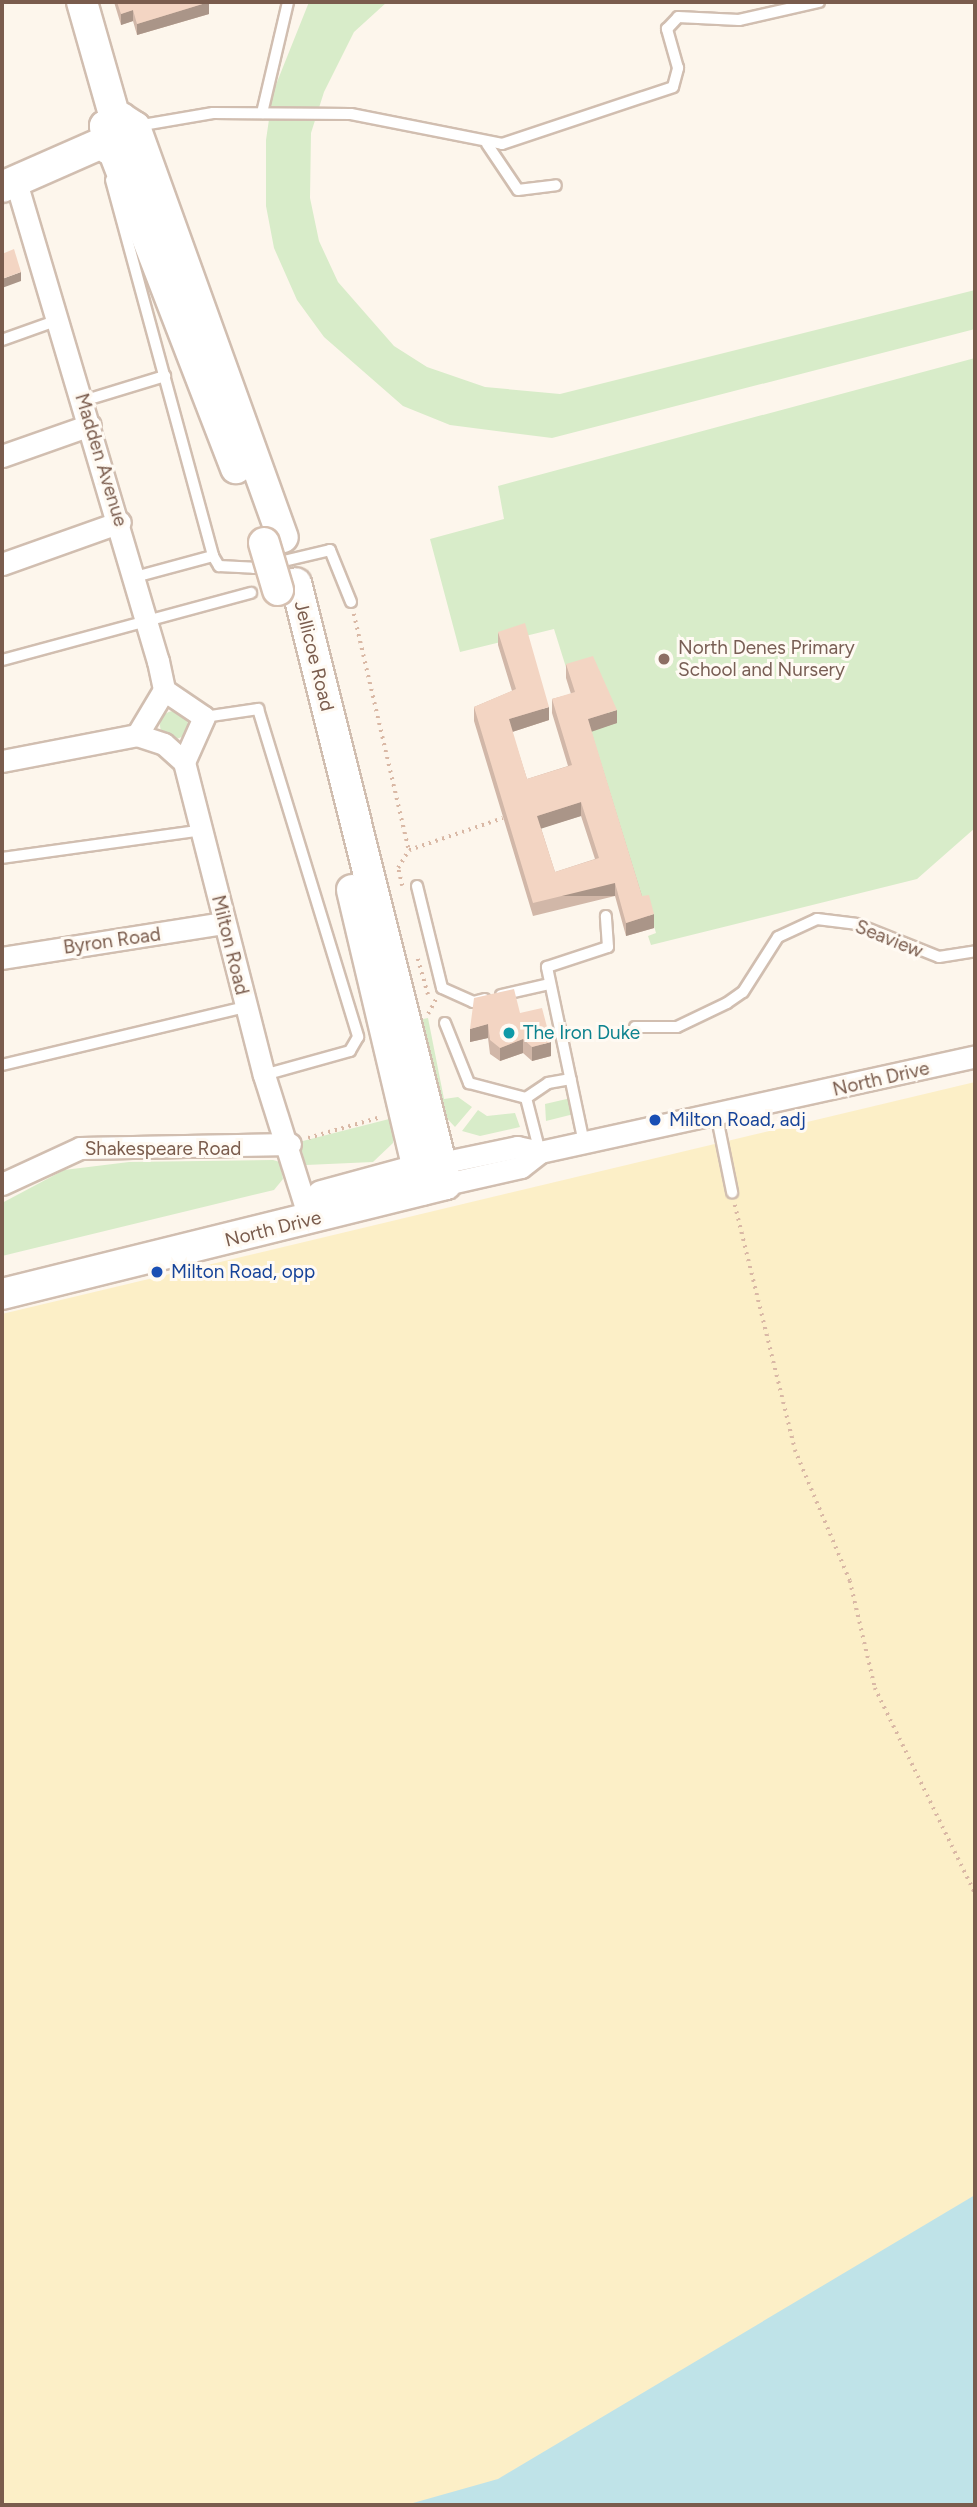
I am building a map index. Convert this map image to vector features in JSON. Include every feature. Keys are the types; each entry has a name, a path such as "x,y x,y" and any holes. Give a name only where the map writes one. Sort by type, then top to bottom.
{"street":[{"name":"Jellicoe Road","path":"82,2 121,136 274,540 275,589 405,1110 432,1177"},
{"path":"9,184 121,136"},
{"name":"Madden Avenue","path":"9,184 58,320 83,401 120,522 164,690"},
{"path":"2,456 90,425"},
{"path":"2,564 120,522"},
{"name":"Jellicoe Road","path":"275,589 432,1177"},
{"path":"2,761 137,735 164,744 184,762 204,717 164,690 137,735"},
{"name":"Milton Road","path":"184,762 264,1075 290,1144 308,1211"},
{"name":"Byron Road","path":"2,958 223,923"},
{"name":"North Drive","path":"2,1294 432,1177 521,1167 540,1152 716,1118 975,1056"},
{"name":"Shakespeare Road","path":"2,1184 80,1148 290,1144"},
{"name":"North Drive","path":"2,1275 308,1211"}],"lane":[{"path":"262,113 288,2"},
{"path":"351,602 330,550 254,568 219,566 213,556 111,182 121,136 153,120 262,113 351,114 487,145 673,87 678,68 667,29 678,17 739,20 819,2"},
{"path":"487,145 518,190 556,185"},
{"path":"2,340 58,320"},
{"path":"83,401 165,376"},
{"path":"135,577 213,556"},
{"path":"2,660 275,589"},
{"path":"204,717 258,709 358,1037 350,1051 264,1075"},
{"path":"2,858 203,830"},
{"path":"417,886 442,988 473,1002 549,984"},
{"path":"584,1143 549,984 549,963 611,943 606,916"},
{"name":"Seaview","path":"635,1027 677,1027 727,1003 743,992 778,937 817,919 856,924 939,957 975,951"},
{"path":"2,1065 246,1007"},
{"path":"445,1023 469,1083 526,1098 548,1083 571,1079"},
{"path":"526,1098 540,1152"},
{"path":"716,1118 732,1192"}],"path":[{"path":"351,602 409,850"},
{"path":"290,1144 405,1110"},
{"path":"732,1192 795,1450 850,1581 875,1688 975,1893"}],"green space":[{"path":"309,2 387,2 354,32 324,92 311,133 310,198 319,241 338,282 394,346 427,367 485,387 560,394 975,290 975,329 552,438 450,425 403,406 324,337 297,300 274,248 266,206 266,140 273,92"},
{"name":"North Denes Primary School and Nursery","path":"975,358 975,828 917,879 651,945 648,936 656,933 649,909 642,910 554,629 460,652 430,539 504,519 498,486"},
{"path":"174,711 184,715 188,725 184,735 174,739 164,735 160,725 164,715"},
{"path":"428,1018 444,1099 458,1097 472,1107 455,1127 441,1112 418,1020"},
{"path":"571,1098 574,1114 546,1121 545,1104"},
{"path":"478,1110 487,1116 515,1113 520,1127 480,1136 462,1131"},
{"path":"393,1118 393,1143 373,1162 306,1165 299,1142"},
{"path":"273,1160 280,1162 283,1179 274,1190 2,1256 2,1203 64,1170 129,1162"}],"sand":[{"path":"975,1082 975,2205 499,2488 446,2505 2,2505 2,1314"}],"water":[{"path":"975,2195 975,2505 406,2505 498,2479"}],"building":[{"path":"117,2 209,2 137,24 133,10 121,14"},
{"path":"14,249 21,272 2,279 2,254"},
{"path":"525,623 549,707 509,719 527,779 572,765 552,699 575,692 566,664 593,656 617,710 588,719 642,896 649,895 654,914 626,923 615,883 533,903 474,707 516,689 498,632","holes":["581,802 599,858 555,872 537,816"]},
{"name":"The Iron Duke","path":"514,989 520,1013 542,1008 551,1042 532,1047 523,1039 500,1048 490,1040 488,1024 470,1029 474,998"}],"place":[{"name":"North Denes Primary School and Nursery","path":"664,659"},
{"name":"The Iron Duke","path":"509,1033"},
{"name":"Milton Road, adj","path":"655,1120"},
{"name":"Milton Road, opp","path":"157,1272"}]}
